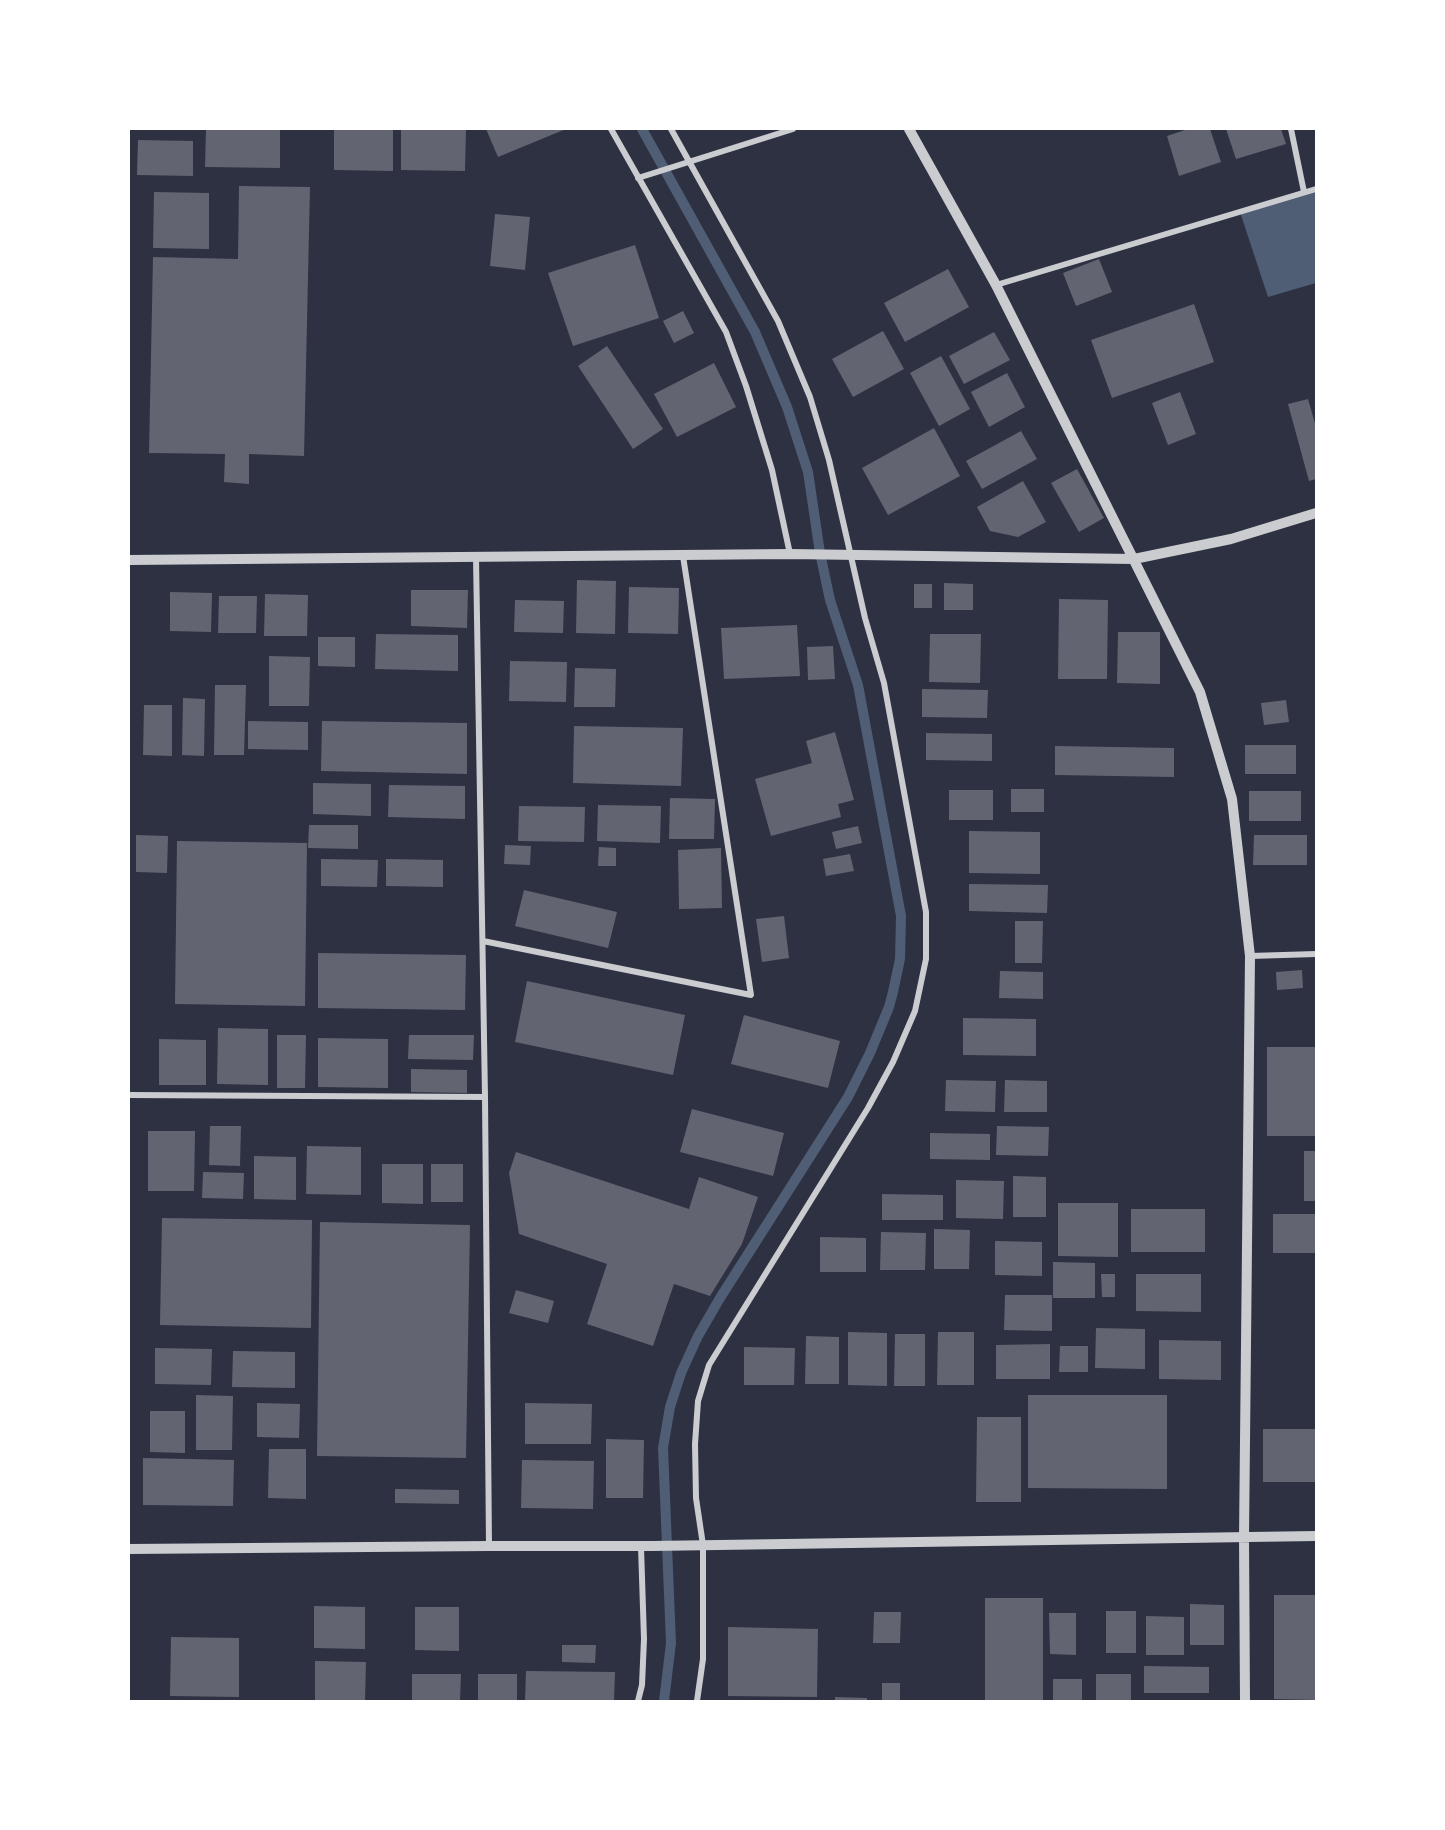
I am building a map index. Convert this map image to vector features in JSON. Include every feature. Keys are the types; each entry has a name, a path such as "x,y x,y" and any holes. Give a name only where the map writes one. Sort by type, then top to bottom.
{"street":[{"path":"611,129 726,332 746,386 772,470 790,554"},
{"path":"671,129 778,321 810,397 829,460 846,555 884,683 926,912 926,959 915,1011 888,1071 868,1108 709,1365 698,1401 695,1422 696,1498 703,1545 703,1659 697,1701"},
{"path":"638,178 793,129"},
{"path":"909,129 996,285 1200,692 1232,799 1250,956 1244,1537 1245,1701"},
{"path":"1291,129 1304,192"},
{"path":"996,285 1316,189"},
{"path":"129,560 790,554 1134,558 1231,538 1316,513"},
{"path":"483,941 751,995 683,556"},
{"path":"476,558 483,941 489,1546"},
{"path":"1250,956 1316,954"},
{"path":"129,1095 485,1097"},
{"path":"129,1550 646,1546 1316,1536"},
{"path":"638,1701 642,1685 645,1640 646,1546"}],"water":[{"path":"1316,189 1316,283 1268,297 1240,212"}],"building":[{"path":"206,129 280,129 280,168 205,167"},
{"path":"334,129 393,130 393,171 334,170"},
{"path":"401,129 466,129 465,171 401,170"},
{"path":"486,129 566,129 498,157"},
{"path":"1188,129 1210,129 1221,162 1179,176 1167,136"},
{"path":"1226,129 1281,129 1286,144 1236,159"},
{"path":"138,140 193,141 193,176 137,175"},
{"path":"239,186 310,187 304,456 249,454 249,484 224,482 225,454 149,453 153,257 238,259"},
{"path":"154,192 209,193 209,249 153,248"},
{"path":"495,214 530,217 525,270 490,266"},
{"path":"635,245 659,318 573,346 548,273"},
{"path":"1099,259 1112,292 1076,306 1063,273"},
{"path":"948,269 969,307 905,342 884,303"},
{"path":"1194,304 1214,362 1112,398 1091,340"},
{"path":"683,311 694,333 674,343 663,321"},
{"path":"883,331 904,369 853,397 832,359"},
{"path":"994,332 1010,360 964,384 949,356"},
{"path":"607,346 663,429 633,449 578,366"},
{"path":"941,356 970,409 939,426 910,373"},
{"path":"714,363 736,407 677,437 654,394"},
{"path":"1007,373 1025,407 989,427 971,392"},
{"path":"1180,392 1196,434 1168,445 1152,403"},
{"path":"1308,399 1316,427 1316,479 1309,481 1288,404"},
{"path":"934,428 960,476 888,515 862,468"},
{"path":"1021,431 1037,459 982,489 966,461"},
{"path":"1077,469 1104,518 1079,532 1051,483"},
{"path":"1023,481 1046,522 1018,537 990,531 977,507"},
{"path":"577,580 616,581 615,634 576,633"},
{"path":"944,583 973,584 973,610 944,610"},
{"path":"914,584 932,584 932,608 914,608"},
{"path":"629,587 679,588 678,634 628,633"},
{"path":"411,590 468,590 467,628 411,626"},
{"path":"170,592 212,593 211,632 170,631"},
{"path":"265,594 308,595 307,636 264,636"},
{"path":"219,596 257,596 256,633 218,633"},
{"path":"1059,599 1108,600 1107,679 1058,679"},
{"path":"515,600 564,601 563,633 514,632"},
{"path":"797,625 800,676 724,679 721,628"},
{"path":"1118,632 1160,632 1160,684 1117,683"},
{"path":"376,634 458,635 458,671 375,669"},
{"path":"930,634 981,634 980,683 929,682"},
{"path":"318,637 355,637 355,667 318,666"},
{"path":"833,646 835,679 808,680 807,647"},
{"path":"269,656 310,657 309,706 269,706"},
{"path":"510,661 567,662 566,702 509,701"},
{"path":"575,668 616,669 615,707 574,707"},
{"path":"215,685 246,685 244,755 214,755"},
{"path":"922,689 988,690 987,718 922,717"},
{"path":"183,698 205,699 204,756 182,755"},
{"path":"1286,700 1289,722 1264,725 1261,703"},
{"path":"144,705 172,705 172,756 143,755"},
{"path":"248,721 308,722 308,750 248,749"},
{"path":"322,721 467,723 467,774 321,771"},
{"path":"574,726 683,728 681,786 573,783"},
{"path":"835,732 854,800 838,804 841,817 771,836 755,779 812,763 806,741"},
{"path":"926,733 992,734 992,761 926,760"},
{"path":"1245,745 1296,745 1296,774 1245,774"},
{"path":"1055,746 1174,748 1174,777 1055,775"},
{"path":"313,783 371,784 371,816 313,814"},
{"path":"389,785 465,786 465,819 388,817"},
{"path":"1011,789 1044,789 1044,812 1011,812"},
{"path":"949,790 993,790 993,820 949,820"},
{"path":"1249,791 1301,791 1301,821 1249,821"},
{"path":"670,798 715,799 714,839 669,839"},
{"path":"598,805 661,806 660,843 597,841"},
{"path":"519,806 585,807 584,842 518,841"},
{"path":"309,825 358,825 358,849 308,848"},
{"path":"858,826 862,843 836,849 832,832"},
{"path":"969,831 1040,832 1040,874 969,873"},
{"path":"136,835 168,836 167,873 136,872"},
{"path":"1254,835 1307,835 1307,865 1253,865"},
{"path":"177,841 307,843 305,1006 175,1004"},
{"path":"505,845 531,846 530,865 504,864"},
{"path":"599,847 616,848 616,866 598,866"},
{"path":"721,848 722,908 679,909 678,850"},
{"path":"850,854 854,871 826,876 823,859"},
{"path":"321,859 378,860 377,887 321,886"},
{"path":"386,859 443,860 443,887 386,886"},
{"path":"969,884 1048,885 1047,913 969,911"},
{"path":"524,890 617,912 608,948 515,926"},
{"path":"784,916 789,958 762,962 756,919"},
{"path":"1015,921 1043,921 1042,963 1015,963"},
{"path":"318,953 466,955 465,1010 318,1008"},
{"path":"1302,970 1303,988 1277,990 1276,972"},
{"path":"1000,971 1043,972 1043,999 999,998"},
{"path":"527,981 685,1015 673,1075 515,1042"},
{"path":"744,1015 840,1041 828,1088 731,1064"},
{"path":"963,1018 1036,1019 1036,1056 963,1055"},
{"path":"218,1028 268,1029 268,1085 217,1084"},
{"path":"277,1035 306,1035 305,1088 277,1088"},
{"path":"409,1035 474,1035 473,1060 408,1059"},
{"path":"318,1038 388,1039 388,1088 318,1087"},
{"path":"159,1039 206,1040 206,1085 159,1085"},
{"path":"1267,1047 1316,1047 1316,1136 1267,1136"},
{"path":"411,1069 467,1070 467,1093 411,1092"},
{"path":"946,1080 996,1081 995,1112 945,1111"},
{"path":"1005,1080 1047,1081 1047,1112 1004,1112"},
{"path":"692,1109 784,1133 773,1176 680,1152"},
{"path":"210,1126 241,1126 240,1166 209,1165"},
{"path":"997,1126 1049,1127 1048,1156 996,1155"},
{"path":"148,1131 195,1131 194,1191 148,1191"},
{"path":"930,1133 990,1134 990,1160 930,1159"},
{"path":"307,1146 361,1147 361,1195 306,1194"},
{"path":"1304,1151 1316,1151 1316,1201 1304,1201"},
{"path":"516,1152 689,1209 699,1177 758,1197 742,1244 710,1296 674,1284 653,1346 587,1324 607,1264 519,1234 509,1173"},
{"path":"254,1156 296,1157 296,1200 254,1199"},
{"path":"382,1164 423,1164 423,1204 382,1203"},
{"path":"431,1164 463,1164 463,1202 431,1202"},
{"path":"203,1172 244,1173 243,1199 202,1198"},
{"path":"1013,1176 1046,1177 1046,1217 1013,1217"},
{"path":"956,1180 1004,1181 1003,1219 956,1218"},
{"path":"882,1194 943,1195 943,1220 882,1220"},
{"path":"1058,1203 1118,1203 1118,1257 1058,1256"},
{"path":"1131,1209 1205,1209 1205,1252 1131,1252"},
{"path":"1273,1214 1316,1214 1316,1253 1273,1253"},
{"path":"162,1218 312,1220 311,1328 160,1325"},
{"path":"320,1222 470,1225 466,1458 317,1456"},
{"path":"934,1229 970,1230 969,1269 934,1269"},
{"path":"881,1232 926,1233 925,1270 880,1270"},
{"path":"820,1237 866,1238 866,1272 820,1272"},
{"path":"995,1241 1042,1242 1042,1276 995,1275"},
{"path":"1053,1262 1095,1263 1095,1298 1053,1298"},
{"path":"1101,1274 1115,1274 1115,1297 1102,1297"},
{"path":"1136,1274 1201,1274 1201,1312 1136,1311"},
{"path":"516,1290 554,1301 548,1323 509,1313"},
{"path":"1005,1295 1052,1295 1052,1331 1004,1330"},
{"path":"1096,1328 1145,1329 1145,1369 1095,1368"},
{"path":"848,1332 887,1333 887,1386 848,1385"},
{"path":"938,1332 974,1332 974,1385 937,1385"},
{"path":"895,1334 925,1334 925,1386 894,1386"},
{"path":"806,1336 839,1337 839,1384 805,1384"},
{"path":"1159,1340 1221,1341 1221,1380 1159,1379"},
{"path":"1050,1344 1050,1379 996,1379 996,1345"},
{"path":"1060,1346 1088,1346 1088,1372 1059,1372"},
{"path":"744,1347 795,1348 794,1385 744,1385"},
{"path":"155,1348 212,1349 211,1385 155,1384"},
{"path":"233,1351 295,1352 295,1388 232,1387"},
{"path":"196,1395 233,1396 232,1450 196,1450"},
{"path":"1028,1395 1167,1395 1167,1489 1028,1488"},
{"path":"257,1403 300,1404 299,1438 257,1437"},
{"path":"525,1403 592,1404 591,1444 525,1444"},
{"path":"150,1411 185,1411 185,1453 150,1452"},
{"path":"977,1417 1021,1417 1021,1502 976,1502"},
{"path":"1263,1429 1316,1429 1316,1482 1263,1482"},
{"path":"606,1439 644,1440 643,1498 606,1498"},
{"path":"269,1449 306,1449 306,1499 268,1498"},
{"path":"143,1458 234,1460 233,1506 143,1505"},
{"path":"522,1460 594,1461 593,1509 521,1508"},
{"path":"395,1489 459,1490 459,1504 395,1503"},
{"path":"1274,1595 1316,1595 1316,1700 1274,1699"},
{"path":"985,1598 1043,1598 1043,1701 985,1701"},
{"path":"1190,1604 1224,1605 1224,1645 1190,1645"},
{"path":"314,1606 365,1607 365,1649 314,1648"},
{"path":"415,1607 459,1607 459,1651 415,1650"},
{"path":"1106,1611 1136,1611 1136,1653 1106,1653"},
{"path":"874,1612 901,1612 900,1643 873,1643"},
{"path":"1049,1613 1076,1613 1076,1655 1050,1654"},
{"path":"1146,1616 1184,1617 1184,1655 1146,1655"},
{"path":"728,1627 818,1629 817,1697 728,1696"},
{"path":"171,1637 239,1638 239,1697 170,1696"},
{"path":"562,1645 596,1645 595,1663 562,1662"},
{"path":"315,1661 366,1662 365,1701 315,1701"},
{"path":"1144,1666 1209,1667 1209,1693 1144,1693"},
{"path":"526,1671 615,1672 614,1701 525,1701"},
{"path":"412,1674 461,1674 460,1701 412,1701"},
{"path":"478,1674 517,1674 517,1701 478,1701"},
{"path":"1096,1674 1131,1674 1131,1701 1096,1701"},
{"path":"1053,1679 1082,1679 1082,1701 1053,1701"},
{"path":"882,1683 900,1683 900,1701 882,1701"},
{"path":"835,1697 867,1698 867,1701 835,1701"}],"waterway":[{"path":"642,129 755,332 787,407 808,472 820,553 830,600 858,685 901,916 900,959 893,992 870,1053 848,1097 698,1336 681,1373 670,1407 663,1448 671,1643 664,1701"}]}
